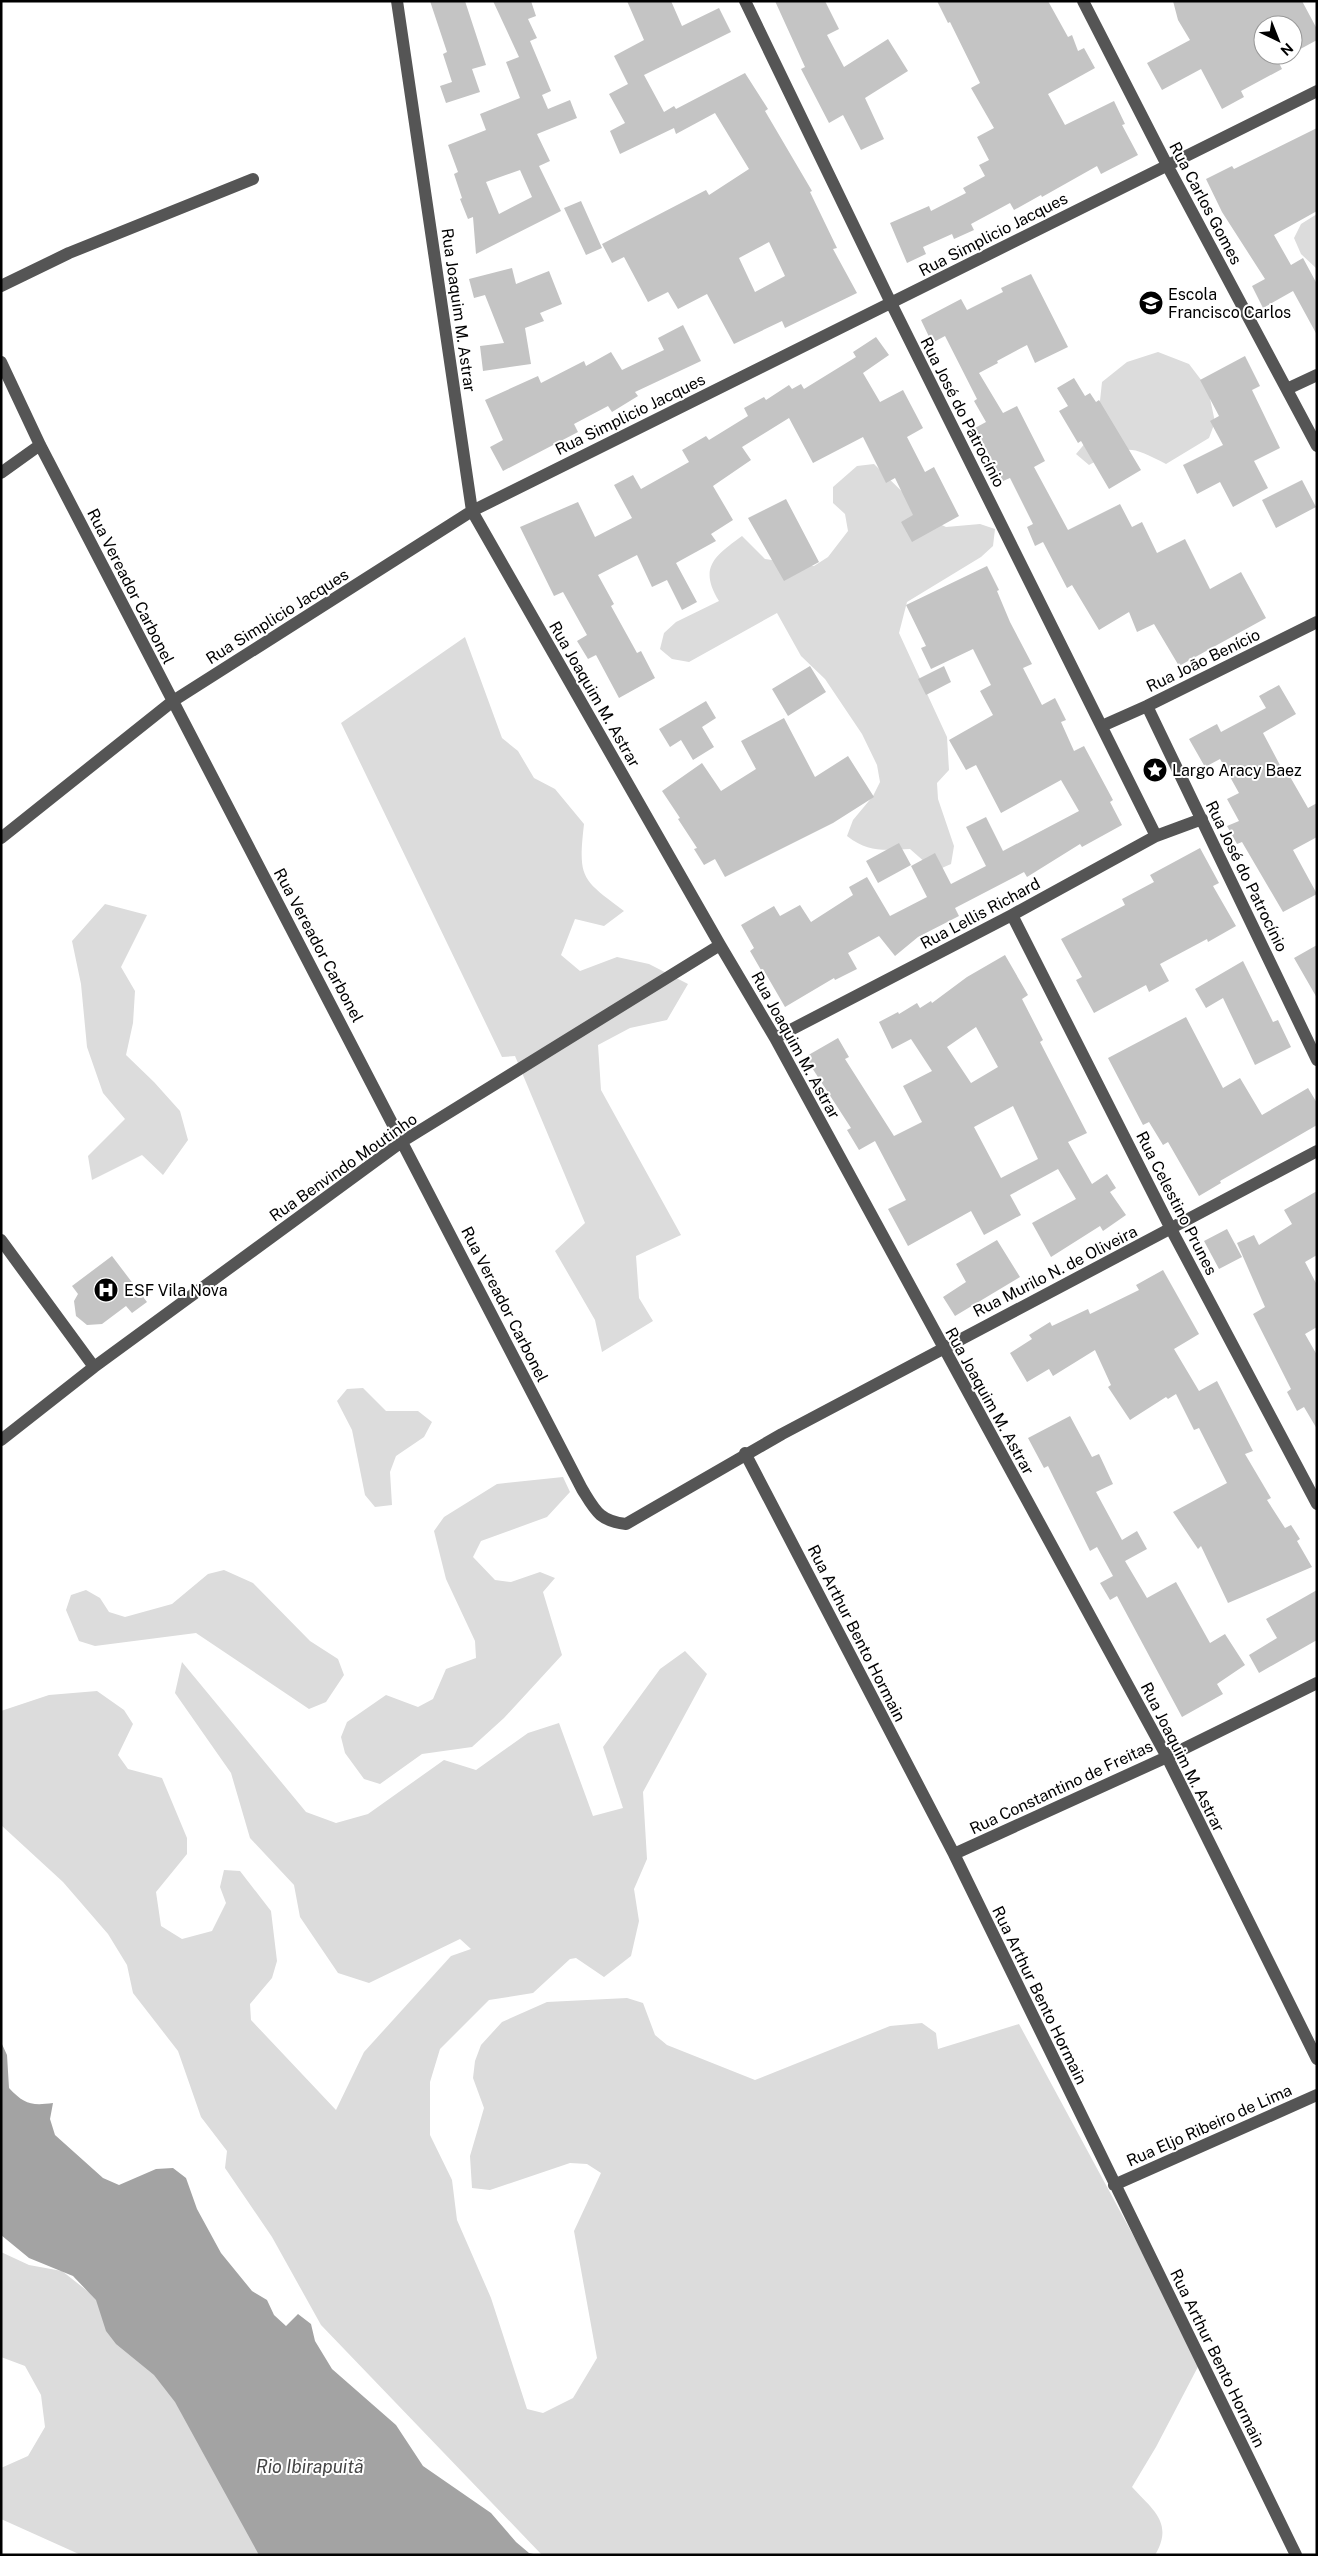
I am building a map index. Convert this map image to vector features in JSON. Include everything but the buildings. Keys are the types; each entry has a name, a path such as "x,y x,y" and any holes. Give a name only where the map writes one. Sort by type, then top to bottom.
{"street":[{"name":"Rua Joaquim M. Astrar","path":"397,1 472,511 775,1038 942,1348 1167,1757 1317,2059"},
{"name":"Rua José do Patrocínio","path":"745,1 890,303 1156,836"},
{"name":"Rua Carlos Gomes","path":"1083,1 1167,165 1317,446"},
{"name":"Rua Simplicio Jacques","path":"1,838 173,701 472,511 1317,91"},
{"path":"1,286 69,252 253,179"},
{"name":"Rua Vereador Carbonel","path":"1,362 40,445 582,1489 598,1515 612,1522 626,1524"},
{"path":"1287,389 1317,375"},
{"path":"1,474 40,445"},
{"name":"Rua João Benício","path":"1102,726 1147,706 1317,622"},
{"name":"Rua José do Patrocínio","path":"1147,706 1317,1060"},
{"name":"Rua Lellis Richard","path":"775,1038 1012,916 1156,836 1202,819"},
{"name":"Rua Celestino Prunes","path":"1012,916 1172,1229 1317,1504"},
{"name":"Rua Benvindo Moutinho","path":"1,1440 94,1368 403,1141 720,945"},
{"name":"Rua Murilo N. de Oliveira","path":"626,1524 745,1453 1317,1151"},
{"path":"1,1240 94,1368"},
{"name":"Rua Arthur Bento Hormain","path":"745,1453 954,1854 1296,2555"},
{"name":"Rua Constantino de Freitas","path":"954,1854 1167,1757 1317,1682"},
{"name":"Rua Eljo Ribeiro de Lima","path":"1114,2185 1317,2094"}],"shaded area":[{"path":"1317,214 1317,269 1301,254 1294,238 1301,224"},
{"path":"1158,352 1189,364 1208,389 1215,422 1209,438 1166,464 1143,453 1128,450 1112,454 1089,465 1076,454 1097,429 1102,382 1127,362"},
{"path":"874,464 931,520 946,527 980,524 995,529 993,546 981,557 907,602 899,633 947,737 949,770 937,783 938,799 954,846 951,864 935,871 910,849 884,850 870,848 847,836 853,820 873,796 880,782 877,765 862,734 825,679 801,656 777,613 689,662 672,659 660,649 664,633 676,622 719,601 710,579 712,563 717,556 742,536 765,559 814,566 828,557 848,531 845,514 833,503 833,487 857,466"},
{"path":"465,637 502,738 518,751 534,778 555,789 584,824 582,856 586,876 599,892 624,911 604,926 575,919 561,955 580,971 617,957 649,964 688,984 667,1020 630,1028 598,1045 601,1090 681,1235 636,1256 639,1298 653,1321 602,1352 595,1320 555,1251 585,1223 515,1056 502,1057 341,723"},
{"path":"105,904 147,915 121,967 135,991 133,1023 126,1055 180,1111 188,1140 163,1175 142,1155 92,1180 88,1156 125,1119 103,1093 87,1047 81,984 72,941"},
{"path":"363,1388 386,1411 418,1411 432,1422 424,1437 396,1456 390,1472 392,1505 375,1507 365,1495 352,1430 337,1401 347,1389"},
{"path":"563,1477 570,1492 547,1517 481,1541 473,1557 495,1580 511,1582 540,1572 555,1578 543,1592 562,1655 504,1718 472,1747 422,1754 380,1784 364,1779 345,1753 341,1737 347,1722 386,1695 418,1707 433,1699 446,1669 476,1658 475,1641 446,1579 434,1531 444,1517 497,1484"},
{"path":"224,1570 253,1583 310,1641 338,1659 344,1675 326,1702 309,1709 196,1633 95,1646 79,1641 66,1610 71,1595 86,1590 100,1598 109,1612 125,1617 172,1604 208,1574"},
{"path":"685,1651 707,1674 643,1792 647,1859 634,1889 639,1921 631,1956 604,1977 576,1958 570,1959 533,1993 489,2000 440,2049 430,2082 430,2135 452,2180 457,2220 491,2298 527,2409 543,2413 573,2398 597,2358 574,2231 601,2173 587,2164 570,2163 490,2190 472,2188 470,2156 484,2108 473,2078 475,2061 481,2045 502,2022 547,2002 627,1998 643,2003 655,2035 667,2045 755,2080 890,2026 922,2023 936,2033 938,2049 1019,2024 1201,2361 1156,2447 1132,2487 1154,2510 1162,2525 1160,2544 1155,2555 542,2555 321,2325 272,2237 225,2168 227,2151 201,2117 178,2051 133,1993 127,1965 108,1934 63,1882 1,1825 1,1711 49,1695 97,1691 124,1710 133,1724 118,1755 128,1769 162,1778 187,1838 187,1854 156,1892 161,1926 182,1939 212,1931 226,1903 220,1887 224,1870 240,1871 271,1911 277,1961 272,1978 250,2004 251,2020 336,2110 364,2052 451,1956 471,1949 460,1939 369,1983 338,1973 300,1917 294,1885 250,1838 231,1773 175,1693 182,1662 306,1812 336,1823 368,1814 444,1760 476,1770 528,1733 559,1723 593,1816 623,1808 603,1747 660,1669"},
{"path":"1,2252 29,2265 62,2271 114,2312 158,2362 265,2555 81,2555 1,2519 1,2468 28,2456 45,2427 41,2395 25,2366 1,2357"}],"water":[{"name":"Rio Ibirapuitã","path":"1,2042 7,2055 9,2088 19,2098 28,2103 53,2103 50,2119 55,2135 103,2178 119,2185 156,2169 173,2168 186,2178 197,2209 221,2253 252,2291 267,2300 274,2315 286,2326 298,2314 311,2324 315,2341 332,2369 396,2425 423,2466 491,2513 516,2542 529,2553 538,2555 259,2555 175,2402 154,2375 116,2344 106,2331 96,2300 73,2276 29,2258 1,2235"}],"place":[{"name":"Escola Francisco Carlos","path":"1151,303"},
{"name":"Largo Aracy Baez","path":"1155,770"},
{"name":"ESF Vila Nova","path":"106,1290"}]}
